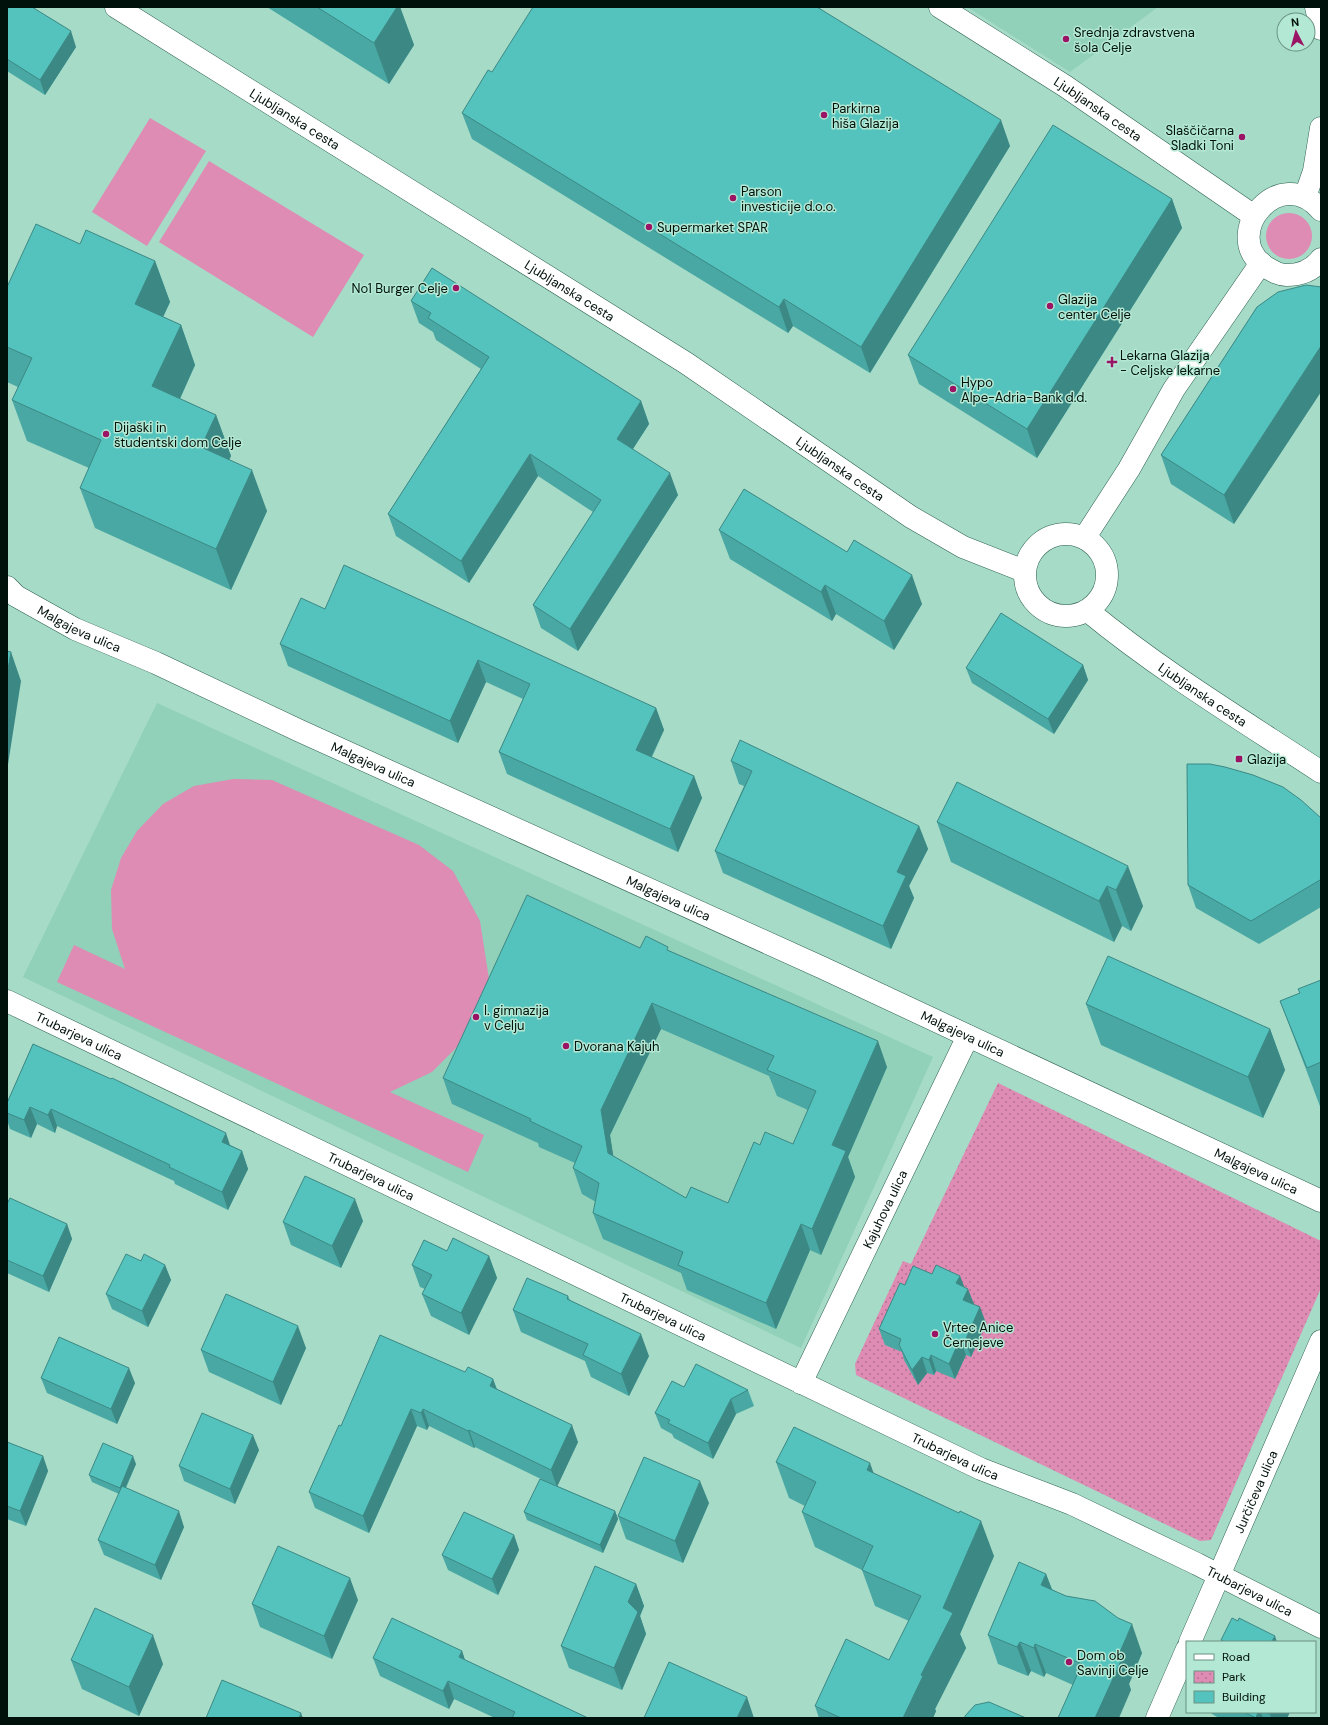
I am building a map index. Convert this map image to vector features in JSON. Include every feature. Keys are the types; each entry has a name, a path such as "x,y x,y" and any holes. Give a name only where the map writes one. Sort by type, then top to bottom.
{"street":[{"name":"Ljubljanska cesta","path":"116,7 686,363 911,516 963,546 1024,571"},
{"name":"Ljubljanska cesta","path":"940,7 1065,86 1254,216"},
{"path":"1316,7 1321,29"},
{"path":"1321,128 1314,171 1313,204 1293,194 1281,195 1260,206 1254,216 1250,229 1250,241 1253,253 1261,263 1272,271 1284,275 1298,274 1310,270 1321,261"},
{"path":"1085,537 1129,469 1174,389 1261,263"},
{"path":"1065,533 1085,537 1102,552 1108,573 1104,595 1088,611 1066,617 1044,610 1028,593 1024,571 1031,551 1046,538 1065,533"},
{"name":"Malgajeva ulica","path":"12,591 75,629 156,663 300,731 723,922 1321,1201"},
{"name":"Ljubljanska cesta","path":"1088,611 1119,636 1194,689 1321,772"},
{"name":"Trubarjeva ulica","path":"7,1001 981,1469 1072,1504 1219,1575 1321,1627"},
{"name":"Kajuhova ulica","path":"801,1383 968,1036"},
{"name":"Jurčičeva ulica","path":"1190,1641 1321,1341"},
{"path":"1157,1718 1186,1651"}],"shaded area":[{"name":"Srednja zdravstvena šola Celje","path":"967,7 1158,7 1070,72"},
{"name":"I. gimnazija v Celju","path":"157,703 933,1057 801,1348 23,977"}],"green space":[{"path":"150,118 206,151 147,246 92,212"},
{"path":"209,161 364,255 313,337 159,242"},
{"path":"1289,213 1302,217 1308,223 1312,236 1308,249 1302,255 1289,259 1276,255 1270,249 1266,236 1270,223 1276,217"},
{"path":"233,779 272,780 419,845 453,871 480,921 489,979 467,1037 432,1072 390,1092 484,1135 468,1172 57,982 74,945 125,969 112,929 111,890 121,858 137,831 163,804 194,786"},
{"path":"998,1083 1321,1241 1321,1288 1211,1540 1200,1541 856,1375 855,1364 903,1261 911,1264"}],"building":[{"path":"7,7 32,7 71,31 40,80 7,59"},
{"path":"317,7 397,7 374,43"},
{"path":"533,7 817,7 1001,120 861,347 784,299 779,307 462,113 488,70 492,72"},
{"name":"Glazija center Celje","path":"1053,125 1172,199 1027,429 908,355"},
{"name":"Dijaški in študentski dom Celje","path":"36,224 80,244 86,230 155,261 135,304 181,325 152,386 216,415 201,447 252,470 216,549 80,488 101,440 12,400 32,358 7,347 7,287"},
{"path":"432,268 641,401 617,439 670,473 570,629 533,605 601,500 530,454 461,561 388,514 489,357 428,318 431,313 411,301"},
{"path":"1306,285 1321,287 1321,346 1224,495 1161,455 1257,307 1278,292"},
{"path":"744,489 847,552 854,540 912,575 884,621 825,585 821,592 719,530"},
{"path":"344,565 656,708 636,750 694,776 670,829 499,752 530,684 478,660 450,721 280,644 301,598 325,609"},
{"path":"1001,613 1083,665 1048,719 966,668"},
{"path":"7,651 11,652 7,675"},
{"path":"740,740 919,826 897,872 906,876 883,926 715,851 752,771 731,761"},
{"path":"1187,764 1210,764 1253,775 1283,787 1301,800 1321,818 1321,882 1320,880 1251,921 1188,885"},
{"path":"957,782 1128,866 1116,890 1107,886 1099,901 937,822"},
{"path":"527,895 640,948 646,936 668,947 667,950 878,1041 832,1145 846,1151 812,1229 801,1224 766,1303 678,1265 683,1252 593,1213 599,1183 573,1168 582,1146 530,1121 531,1119 443,1078","holes":["652,1003 774,1056 767,1070 816,1091 793,1144 765,1132 760,1145 754,1142 728,1203 691,1187 686,1198 608,1153 601,1110"]},
{"path":"1108,956 1270,1029 1248,1077 1086,1004"},
{"path":"1321,980 1321,1062 1307,1068 1280,1001 1300,993 1298,989"},
{"path":"33,1044 111,1079 112,1078 226,1133 222,1142 242,1151 222,1192 169,1167 170,1165 51,1109 48,1115 30,1107 24,1120 7,1113 7,1103"},
{"path":"305,1176 355,1199 332,1246 283,1222"},
{"path":"10,1198 67,1224 43,1276 7,1260 7,1204"},
{"path":"453,1238 489,1256 461,1313 422,1294 432,1275 412,1265 424,1240 447,1251"},
{"path":"126,1254 141,1261 144,1254 165,1265 142,1311 106,1294"},
{"name":"Vrtec Anice Černejeve","path":"936,1265 960,1276 956,1283 968,1289 963,1300 980,1307 965,1341 960,1339 949,1364 931,1355 929,1360 922,1357 912,1370 899,1345 901,1339 879,1329 900,1283 905,1285 913,1266 932,1274"},
{"path":"527,1278 568,1296 567,1299 641,1334 621,1374 583,1355 588,1344 513,1310"},
{"path":"226,1294 298,1326 273,1382 201,1350"},
{"path":"380,1335 465,1372 468,1367 493,1379 490,1386 572,1425 551,1470 423,1409 421,1413 411,1409 363,1516 309,1492 339,1425 341,1426"},
{"path":"59,1337 129,1368 111,1409 41,1378"},
{"path":"696,1364 748,1390 731,1399 708,1443 668,1423 670,1420 655,1413 672,1381 684,1387"},
{"path":"202,1413 253,1435 230,1489 179,1466"},
{"path":"794,1427 870,1463 867,1470 959,1513 960,1511 981,1521 943,1608 953,1613 921,1675 923,1676 903,1718 841,1718 815,1706 846,1639 889,1660 921,1596 862,1570 873,1546 802,1512 816,1482 776,1462"},
{"path":"7,1442 43,1456 20,1511 7,1506"},
{"path":"103,1443 133,1456 120,1488 89,1475"},
{"path":"644,1457 700,1481 675,1541 618,1516"},
{"path":"540,1479 615,1511 600,1545 524,1512"},
{"path":"122,1486 179,1511 155,1565 98,1540"},
{"path":"464,1512 514,1535 492,1579 442,1555"},
{"path":"278,1546 350,1578 324,1636 252,1604"},
{"path":"1019,1562 1046,1574 1041,1585 1066,1596 1095,1601 1118,1618 1132,1624 1117,1659 1121,1661 1095,1718 1058,1718 1082,1664 1035,1644 1034,1648 1020,1642 1017,1647 988,1635"},
{"path":"595,1566 636,1584 628,1602 638,1612 614,1668 561,1646"},
{"path":"95,1608 153,1635 129,1687 71,1660"},
{"path":"392,1618 462,1651 459,1657 588,1718 512,1718 515,1712 448,1681 443,1691 373,1658"},
{"path":"1232,1618 1238,1621 1239,1618 1275,1636 1272,1641 1221,1640"},
{"path":"669,1662 747,1697 737,1718 644,1718"},
{"path":"222,1680 301,1713 299,1718 206,1718"},
{"path":"989,1702 1026,1718 965,1718 965,1716 975,1705"},
{"path":"1246,1713 1258,1713 1256,1718"}],"place":[{"name":"Srednja zdravstvena šola Celje","path":"1066,39"},
{"name":"Parkirna hiša Glazija","path":"824,115"},
{"name":"Slaščičarna Sladki Toni","path":"1242,137"},
{"name":"Parson investicije d.o.o.","path":"733,198"},
{"name":"Supermarket SPAR","path":"649,227"},
{"name":"No1 Burger Celje","path":"456,288"},
{"name":"Glazija center Celje","path":"1050,306"},
{"name":"Lekarna Glazija - Celjske lekarne","path":"1112,362"},
{"name":"Hypo Alpe-Adria-Bank d.d.","path":"953,389"},
{"name":"Dijaški in študentski dom Celje","path":"106,434"},
{"name":"Glazija","path":"1239,759"},
{"name":"I. gimnazija v Celju","path":"476,1017"},
{"name":"Dvorana Kajuh","path":"566,1046"},
{"name":"Vrtec Anice Černejeve","path":"935,1334"},
{"name":"Dom ob Savinji Celje","path":"1069,1662"}]}
